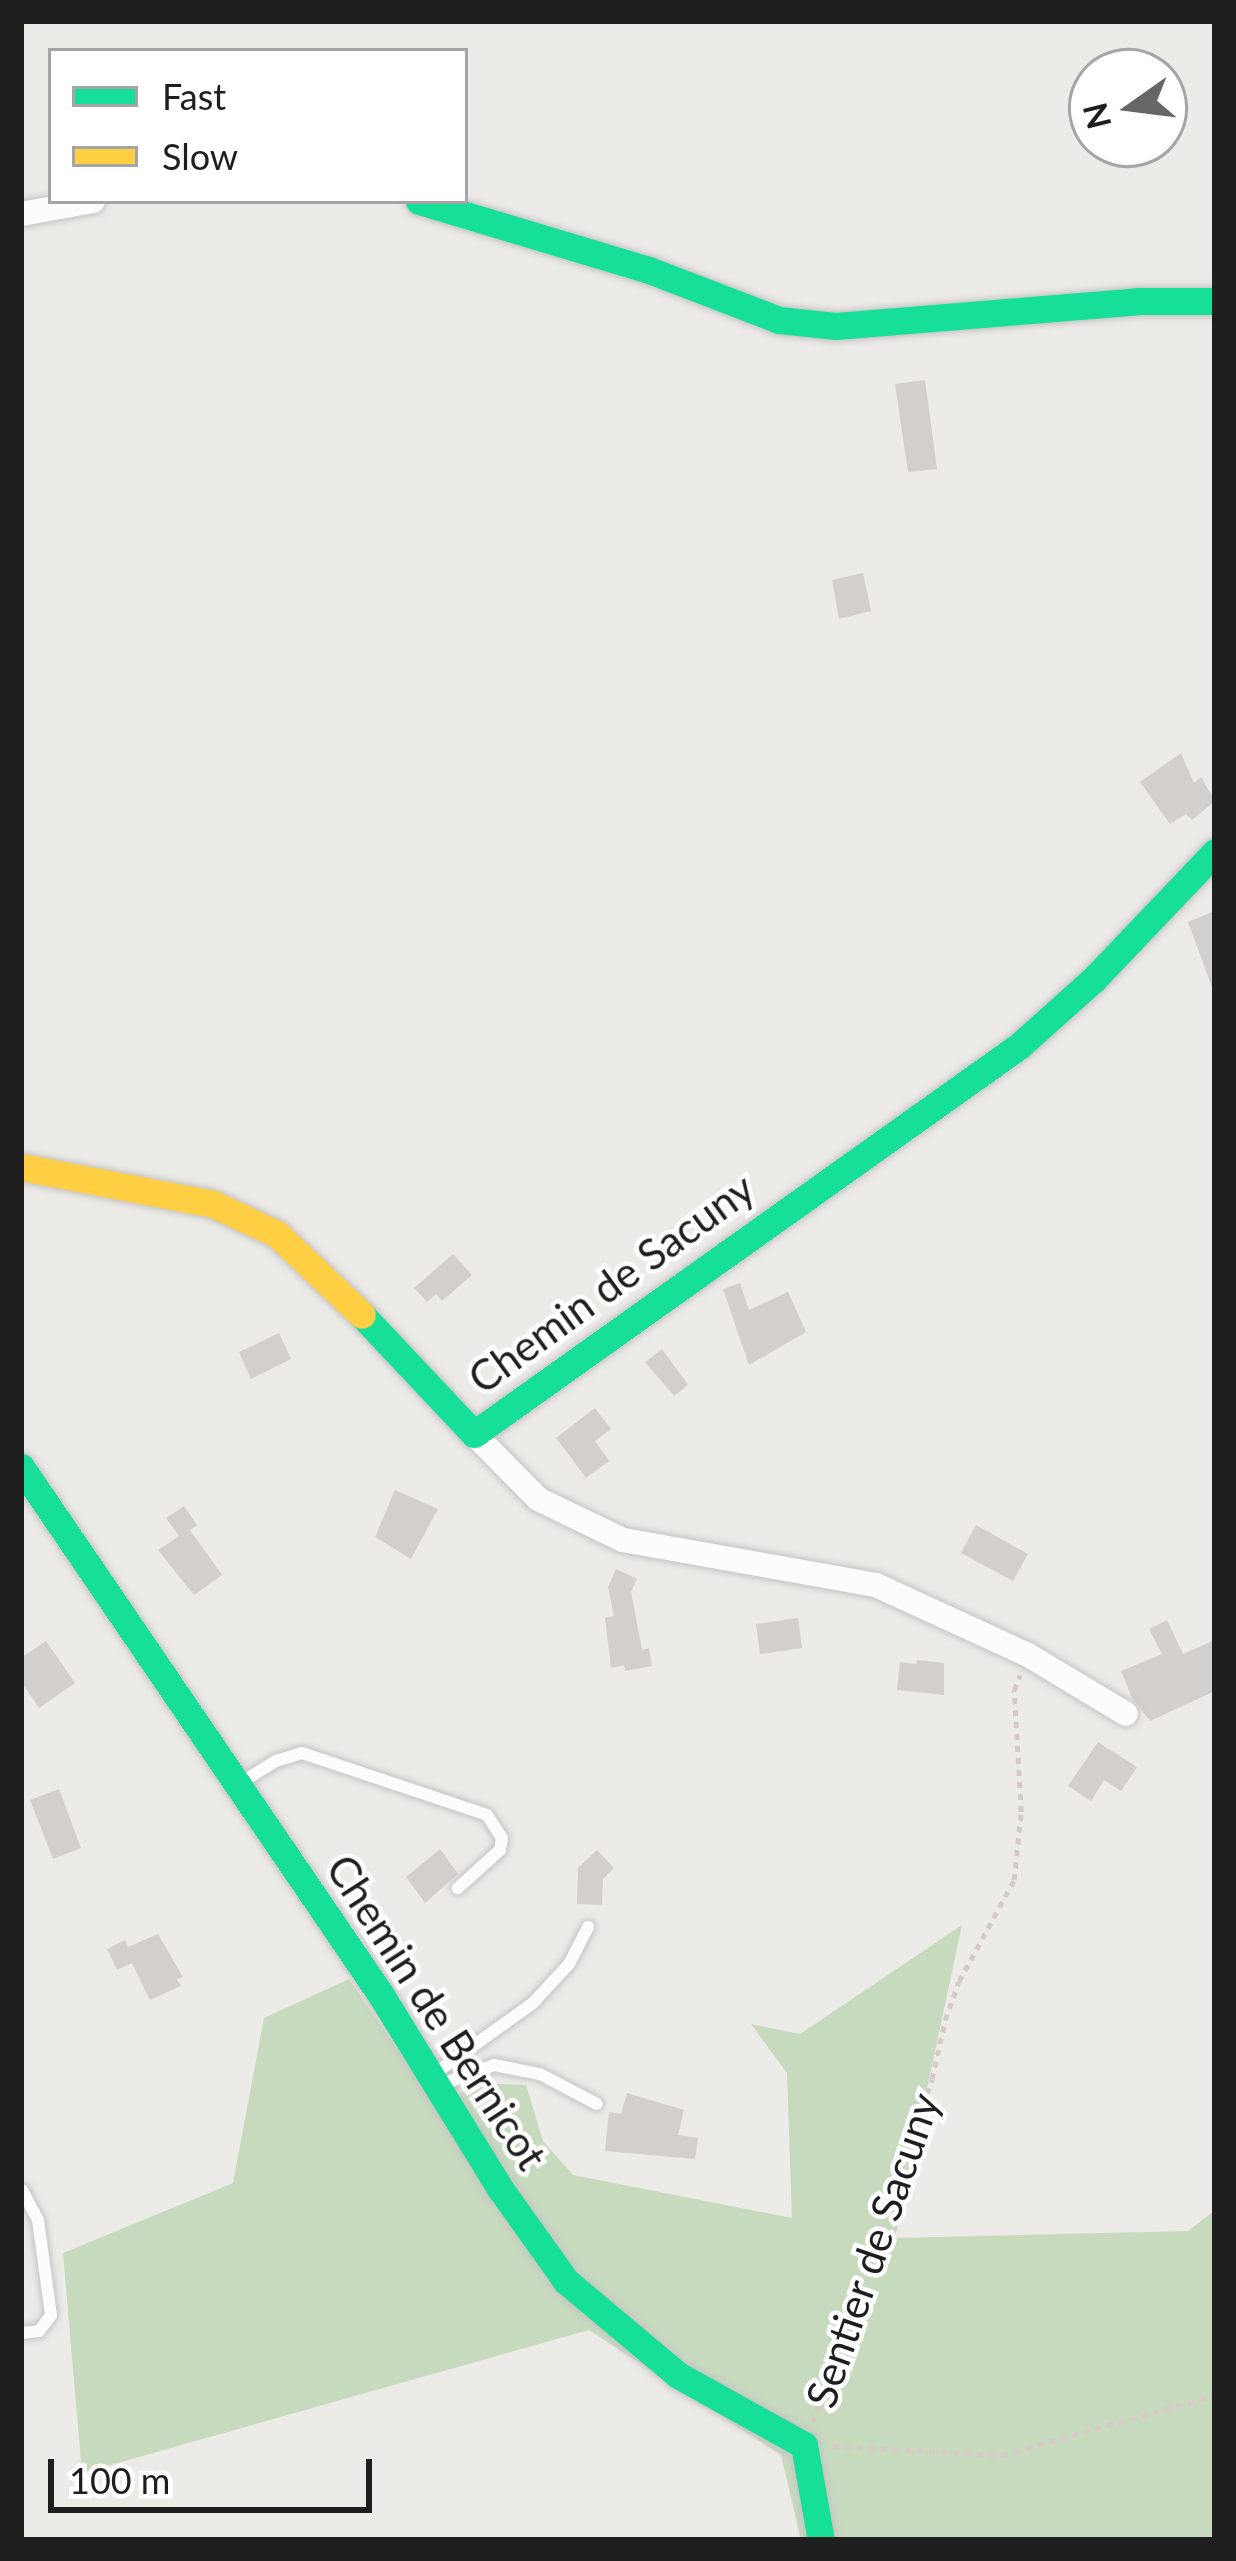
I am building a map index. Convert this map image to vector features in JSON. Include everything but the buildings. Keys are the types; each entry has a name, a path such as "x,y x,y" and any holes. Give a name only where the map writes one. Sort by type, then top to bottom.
{"street":[{"path":"21,214 76,204"},
{"path":"428,204 650,270 779,320 836,326 1138,301 1215,301"},
{"name":"Chemin de Sacuny","path":"21,1167 48,1168 213,1204 277,1234 340,1291 474,1434 1019,1046 1094,979 1215,852"},
{"path":"474,1434 538,1498 623,1540 876,1585 1028,1655 1126,1714"},
{"name":"Chemin de Bernicot","path":"21,1467 436,2080 499,2187 566,2282 678,2375 804,2444"},
{"path":"804,2444 821,2540"}],"lane":[{"path":"236,1786 276,1761 302,1753 487,1815 502,1838 500,1850 458,1888"},
{"path":"436,2080 533,2002 569,1964 588,1927"},
{"path":"436,2080 494,2065 540,2074 597,2104"},
{"path":"21,2333 39,2331 51,2314 38,2220 22,2190"}],"path":[{"name":"Sentier de Sacuny","path":"1028,1655 1014,1690 1021,1812 1014,1880 959,1981 932,2079 804,2444 1003,2456 1215,2395"}],"green space":[{"path":"962,1925 895,2238 1188,2231 1215,2210 1215,2540 801,2540 781,2455 589,2330 82,2473 63,2253 233,2183 264,2018 349,1979 437,2107 478,2083 526,2085 543,2141 573,2175 792,2218 787,2073 751,2024 800,2034"}],"traffic: fast":[{"path":"429,204 649,270 779,320 836,326 1138,301 1215,301"},
{"path":"362,1315 474,1434 1019,1046 1094,979 1215,852"},
{"path":"21,1467 381,1995 499,2187 566,2281 678,2375 804,2445 821,2540"}],"traffic: slow":[{"path":"21,1167 213,1204 277,1234 362,1315"}]}
